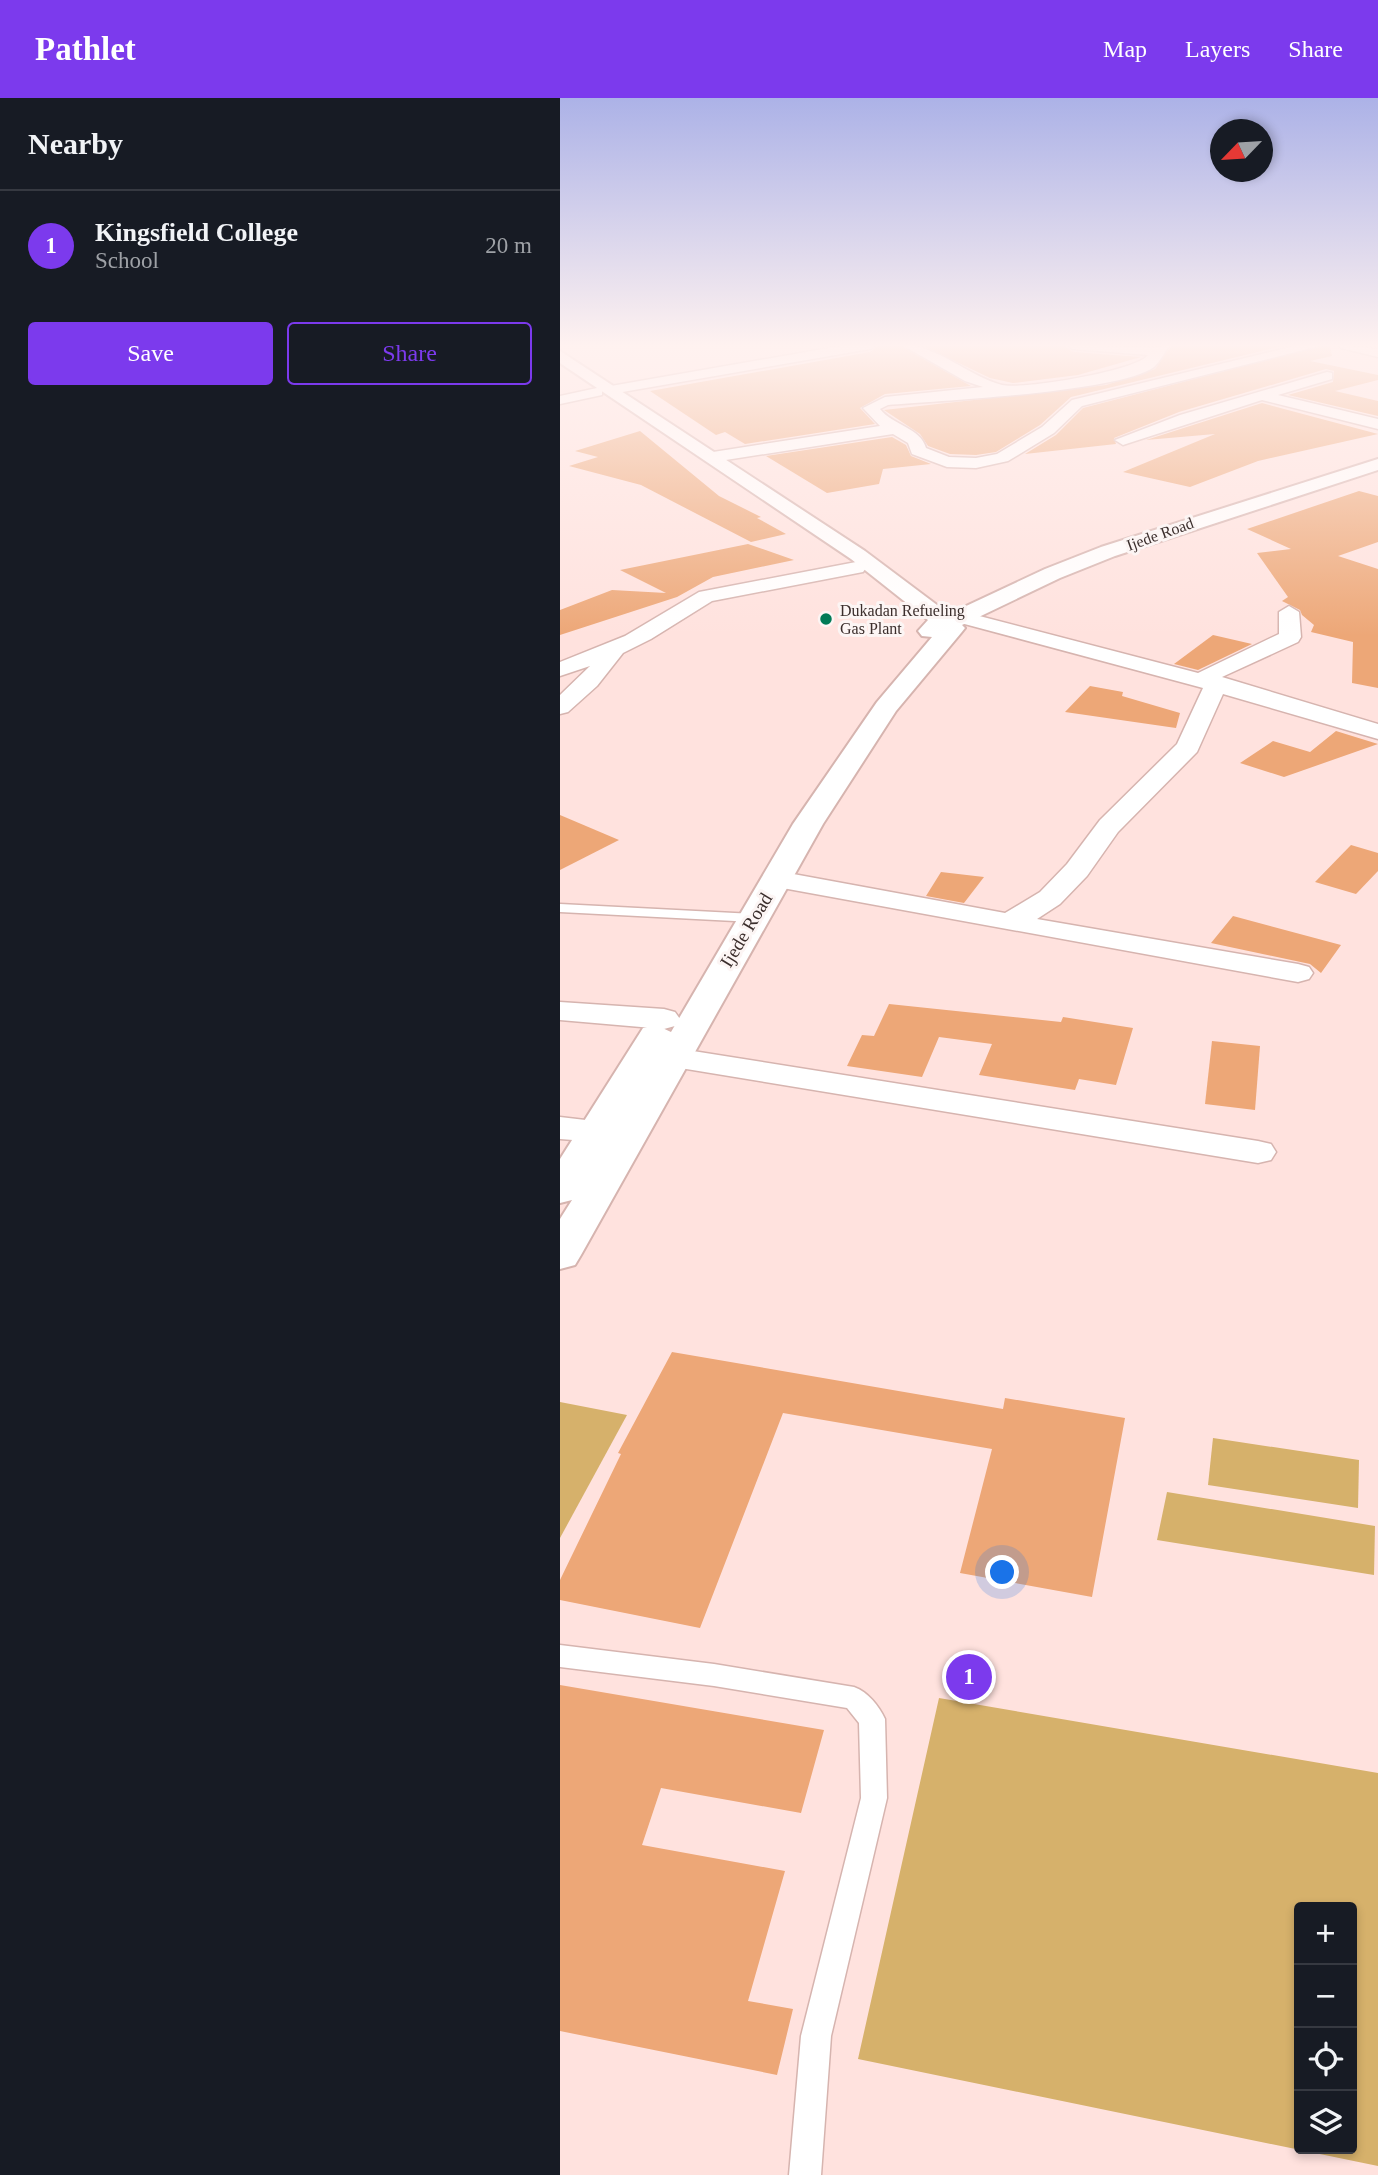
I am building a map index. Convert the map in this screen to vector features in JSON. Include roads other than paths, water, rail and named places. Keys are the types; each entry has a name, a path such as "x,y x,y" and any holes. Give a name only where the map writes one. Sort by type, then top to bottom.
{"main road":[{"path":"677,442 856,568 949,622"},
{"path":"688,442 858,555 949,622"},
{"name":"Ijede Road","path":"560,1255 674,1058 782,824 864,706 949,622 1067,567 1205,518 1378,464"},
{"name":"Ijede Road","path":"560,1189 646,1056 664,1019 740,918 777,879 808,824 886,707 953,631 949,622"}],"street":[{"path":"713,457 810,442"},
{"path":"916,442 918,451 935,460 964,463 991,460 1023,448 1030,442"},
{"path":"560,669 616,649 706,596 856,568"},
{"path":"1216,684 1207,678 1211,672 1290,637 1289,612"},
{"path":"949,622 1216,684 1378,732"},
{"path":"560,707 589,681 616,649"},
{"path":"1010,923 1050,898 1077,870 1109,826 1188,747 1216,684"},
{"path":"777,879 1298,973"},
{"path":"560,1011 664,1019"},
{"path":"674,1058 1258,1152"},
{"path":"560,1128 599,1131"}],"lane":[{"path":"560,908 740,918"},
{"path":"560,1656 714,1675 854,1698 872,1719 874,1798 816,2036 805,2175"}],"place":[{"name":"Dukadan Refueling Gas Plant","path":"826,619"},
{"name":"Kingsfield College","path":"969,1677"}]}
